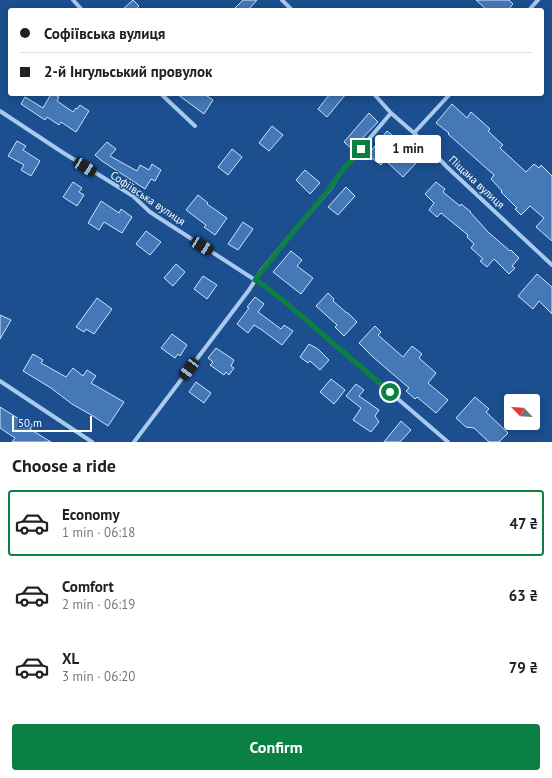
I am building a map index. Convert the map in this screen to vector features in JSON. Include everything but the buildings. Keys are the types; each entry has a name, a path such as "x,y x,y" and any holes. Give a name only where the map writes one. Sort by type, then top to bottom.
{"street":[{"path":"73,0 80,8"},
{"path":"282,0 290,8"},
{"path":"531,8 538,0"},
{"path":"163,96 195,126"},
{"name":"Піщана вулиця","path":"376,96 447,167 552,265"},
{"path":"414,133 448,96"},
{"name":"Софіївська вулиця","path":"0,112 133,196 150,212 266,287 448,442"},
{"path":"134,442 262,271 330,188 341,172 392,113"},
{"path":"0,380 92,442"}],"route":[{"path":"361,149 255,280 285,302 390,392"}]}
